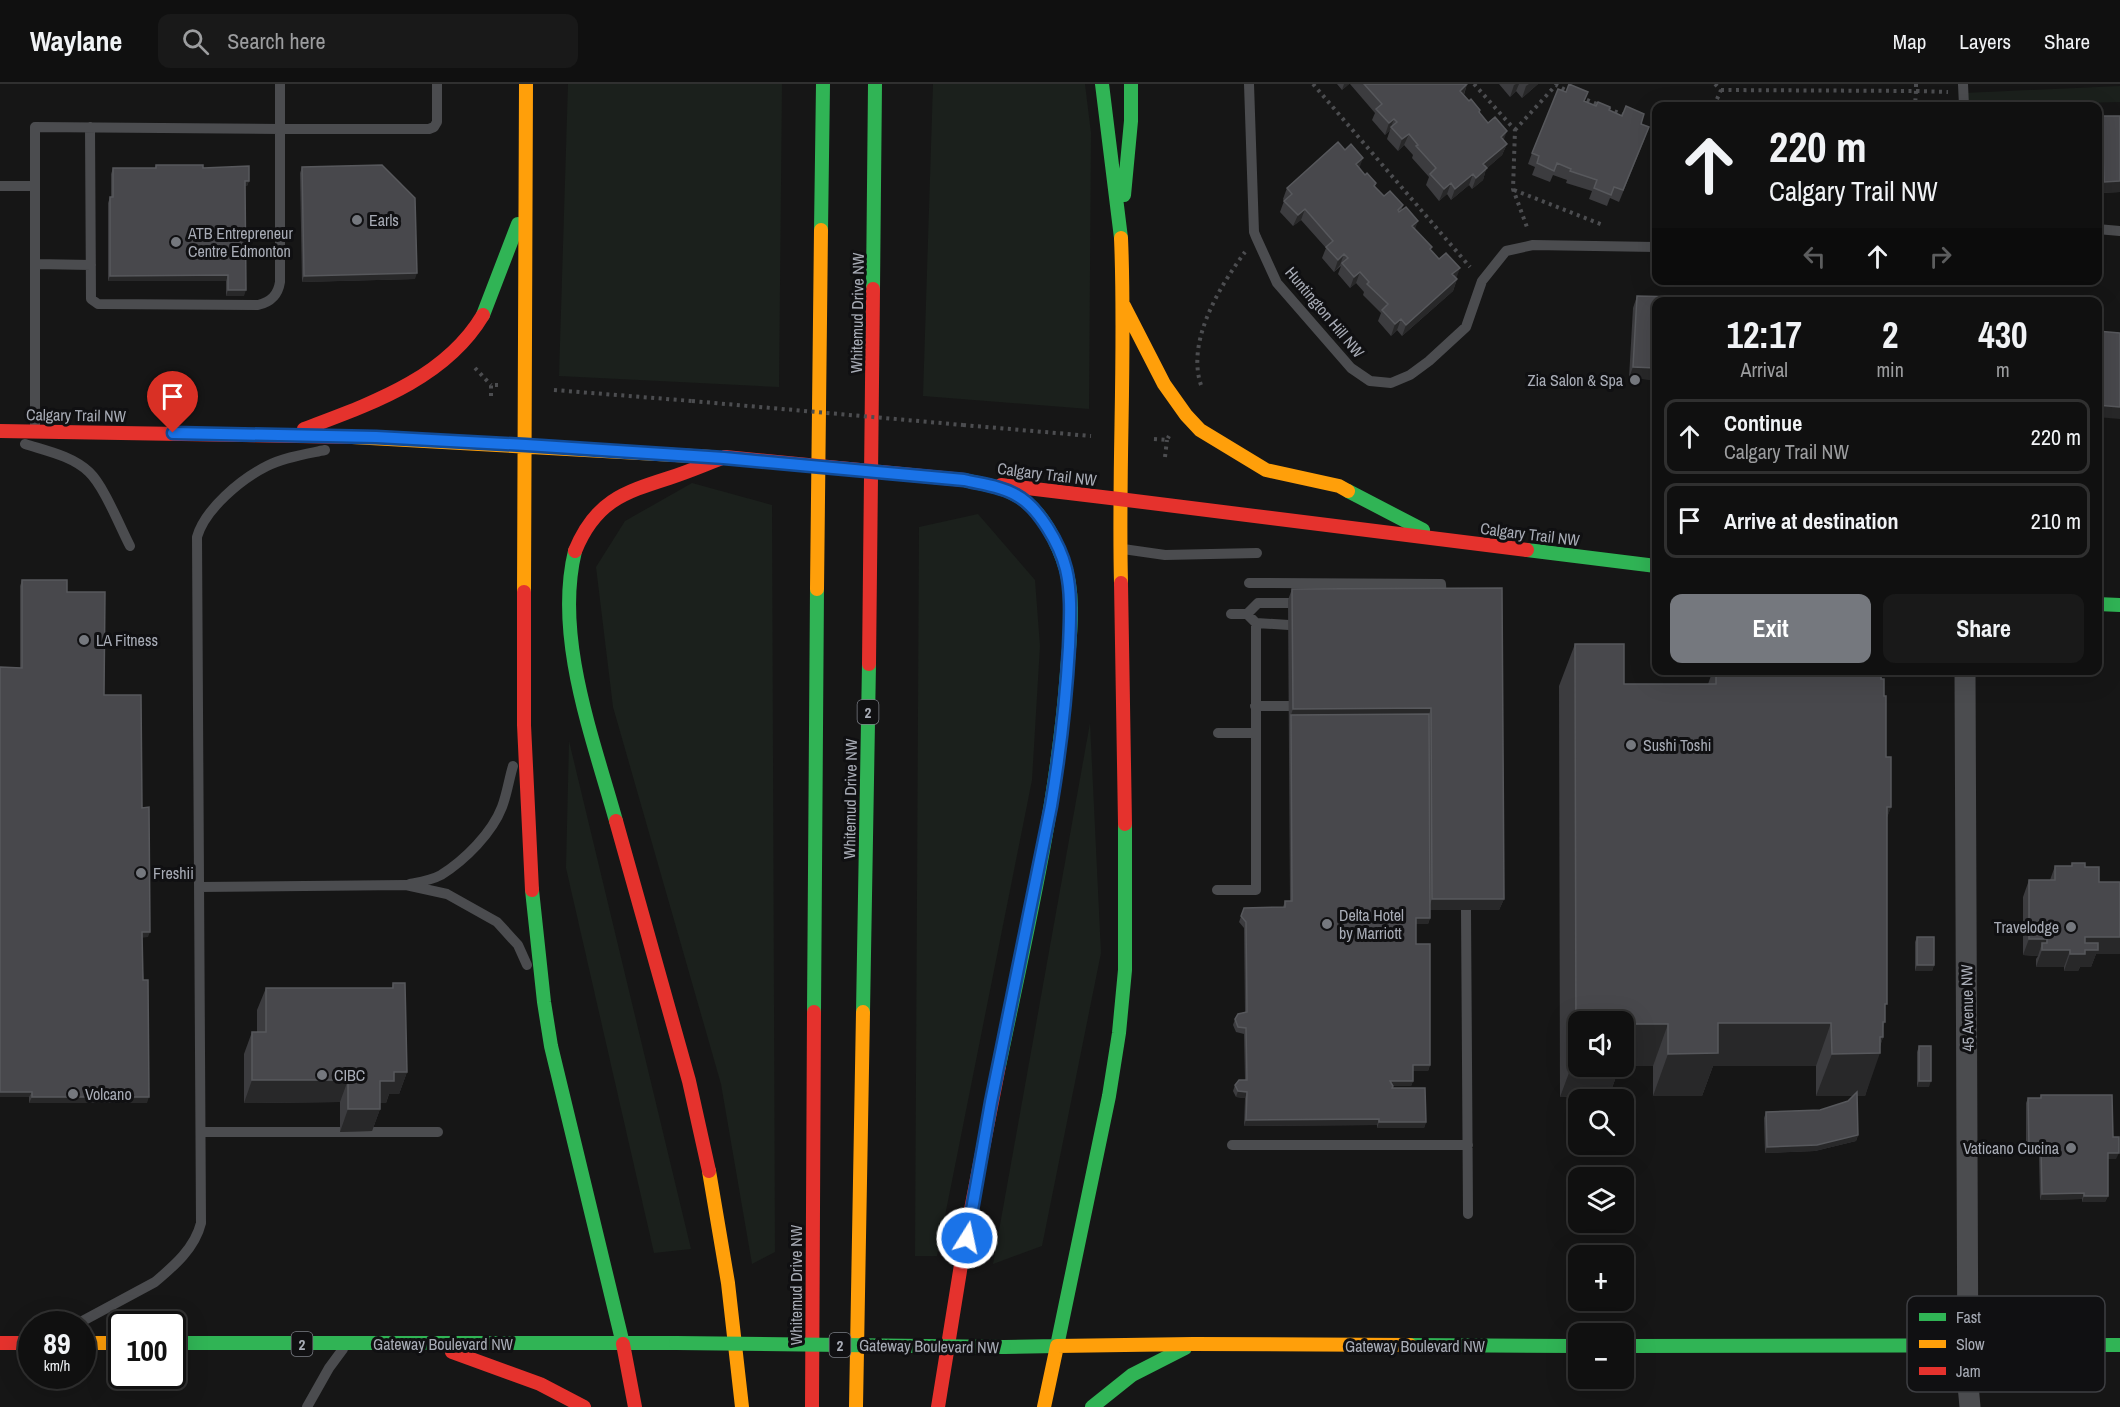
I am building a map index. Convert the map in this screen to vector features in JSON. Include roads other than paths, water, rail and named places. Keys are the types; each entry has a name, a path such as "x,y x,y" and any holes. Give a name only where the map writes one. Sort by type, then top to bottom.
{"main road":[{"path":"526,84 524,208 526,445 523,634 530,873 545,1007 559,1082 623,1344 635,1407"},
{"name":"Whitemud Drive NW","path":"812,1407 818,455 823,84"},
{"name":"Whitemud Drive NW","path":"856,1407 876,84"},
{"path":"1044,1407 1109,1096 1119,1033 1125,970 1125,780 1119,499 1124,306 1121,231 1102,84"},
{"path":"1121,231 1131,121 1131,84"},
{"path":"288,435 380,401 429,372 456,349 481,317 493,293 503,260 524,208"},
{"path":"1124,306 1164,384 1200,430 1266,470 1339,486 1439,538"},
{"name":"Calgary Trail NW","path":"0,431 376,437 724,458 964,480 1652,565"},
{"path":"724,458 635,488 594,517 582,532 572,561 570,597 571,627 580,691 689,1081 709,1168 728,1283 742,1407"},
{"path":"938,1407 991,1102 1055,783 1067,677 1070,615 1066,568 1050,531 1039,516 1017,495 964,480"},
{"path":"2102,604 2120,605"},
{"path":"0,1343 18,1343"},
{"name":"Gateway Boulevard NW","path":"186,1344 676,1343 1004,1347 1193,1344 1568,1346"},
{"path":"431,1344 540,1384 584,1407"},
{"path":"1092,1407 1132,1375 1193,1344"},
{"path":"1634,1346 1907,1345"}],"street":[{"name":"45 Avenue NW","path":"1965,675 1968,1296"},
{"path":"1970,1392 1970,1407"}],"lane":[{"path":"90,128 92,300 98,304 258,305 273,298 279,291 280,282 279,84"},
{"path":"35,431 35,127 429,129 437,122 437,84"},
{"name":"Huntington Hill NW","path":"1249,84 1256,237 1277,283 1351,368 1370,381 1391,383 1410,375 1466,327 1482,281 1506,251 1533,245 1652,247"},
{"path":"0,186 35,186"},
{"path":"2102,229 2120,231"},
{"path":"35,264 91,265"},
{"path":"0,437 65,458 88,471 98,484 130,546"},
{"path":"96,1314 155,1282 173,1267 196,1238 201,1224 197,546 199,528 206,516 257,472 283,460 376,437"},
{"path":"1121,548 1165,555 1257,553"},
{"path":"1249,583 1441,584 1442,599"},
{"path":"1231,614 1247,614 1258,603 1288,603"},
{"path":"1247,614 1256,623 1289,625"},
{"path":"1217,890 1256,890 1256,623"},
{"path":"1255,706 1289,706"},
{"path":"406,885 439,876 465,856 491,828 502,807 524,722"},
{"path":"1218,733 1255,732"},
{"path":"199,887 406,885 447,894 497,922 518,945 545,1007"},
{"path":"1466,910 1468,1214"},
{"path":"201,1132 438,1132"},
{"path":"1232,1145 1468,1145"},
{"path":"307,1407 329,1368 347,1344"}],"place":[{"name":"Earls","path":"357,220"},
{"name":"ATB Entrepreneur Centre Edmonton","path":"176,242"},
{"name":"Zia Salon & Spa","path":"1635,380"},
{"name":"LA Fitness","path":"84,640"},
{"name":"Sushi Toshi","path":"1631,745"},
{"name":"Freshii","path":"141,873"},
{"name":"Delta Hotel by Marriott","path":"1327,924"},
{"name":"Travelodge","path":"2071,927"},
{"name":"CIBC","path":"322,1075"},
{"name":"Volcano","path":"73,1094"},
{"name":"Vaticano Cucina","path":"2071,1148"}]}
